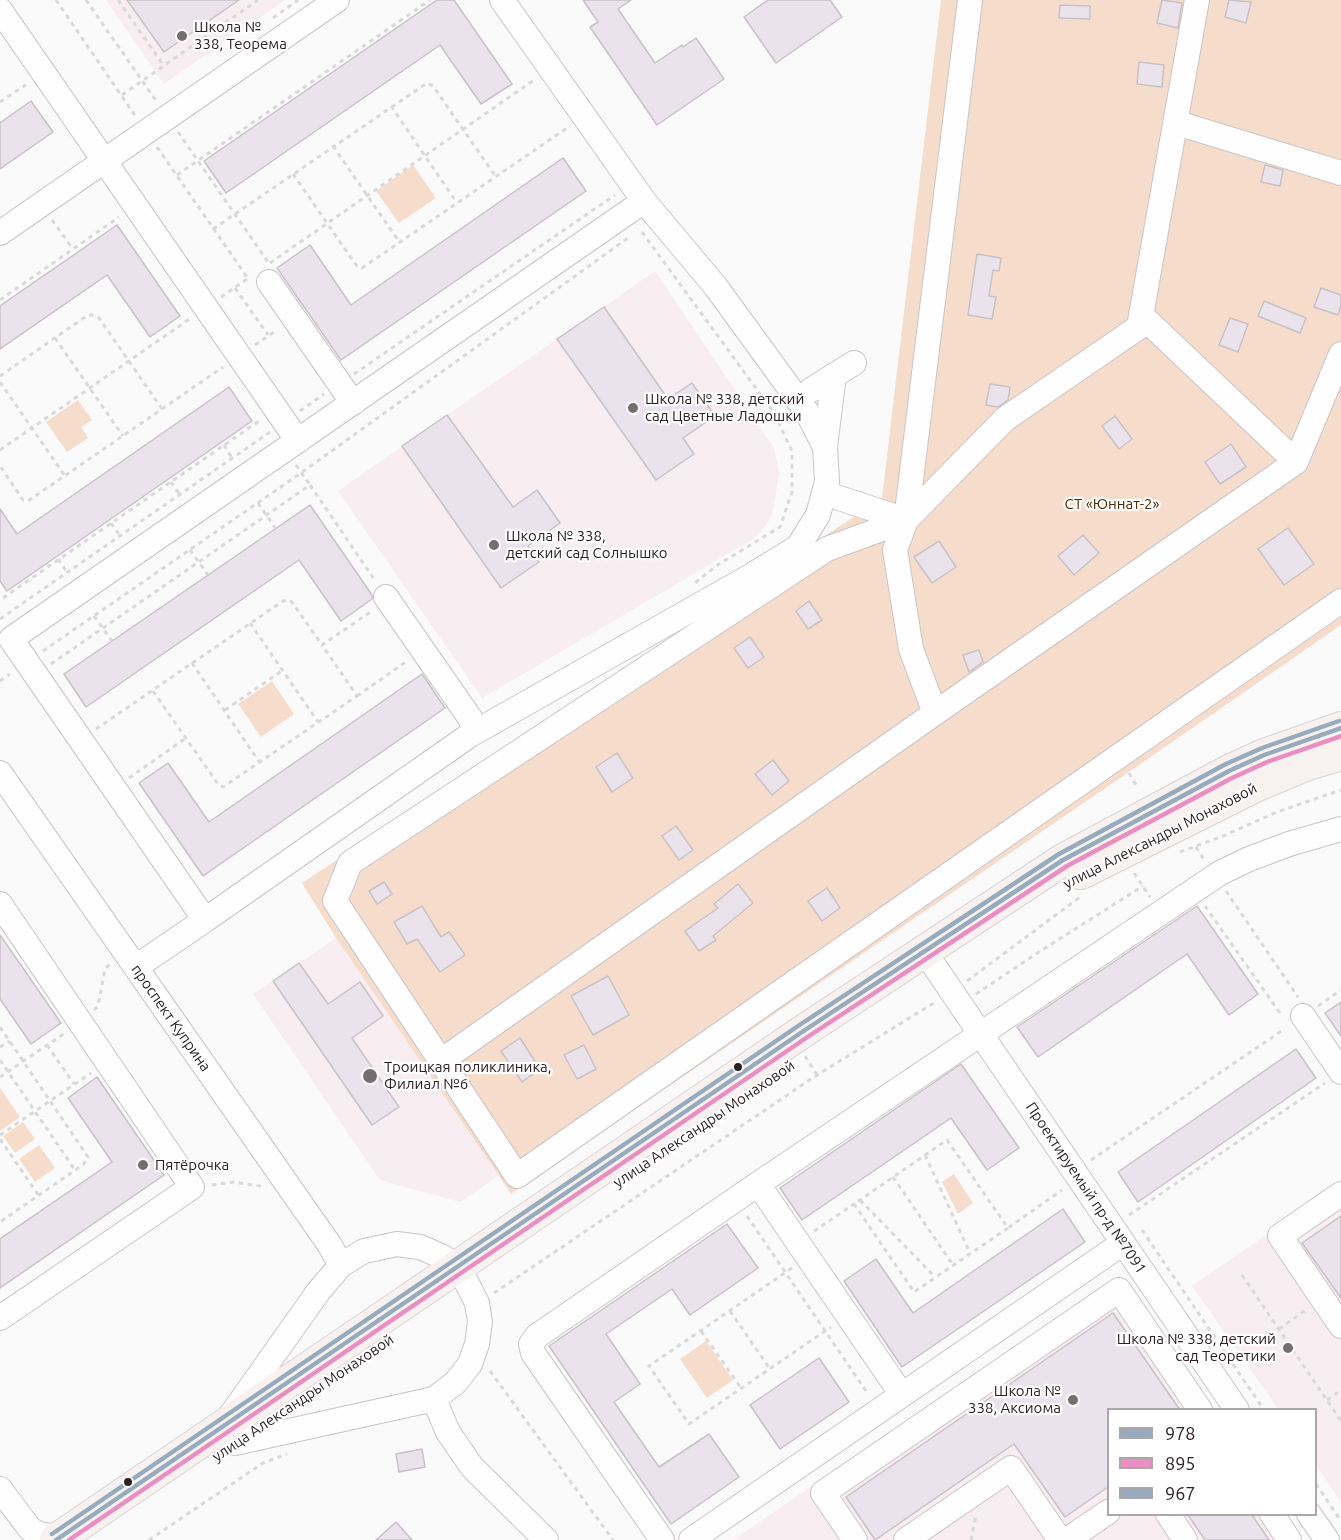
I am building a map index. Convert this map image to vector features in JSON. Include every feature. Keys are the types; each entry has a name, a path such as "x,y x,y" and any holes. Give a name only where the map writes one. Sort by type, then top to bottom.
{"main road":[{"name":"улица Александры Монаховой","path":"472,1283 805,1030 1063,860 1229,771 1264,755 1341,728"},
{"name":"улица Александры Монаховой","path":"72,1538 230,1434 953,985 1076,876 1255,786 1305,765 1341,754"},
{"path":"1255,786 1341,774"}],"street":[{"path":"0,233 337,0"},
{"path":"502,0 634,213 716,287 807,412 825,447"},
{"path":"935,713 911,649 895,550 906,520 970,0"},
{"path":"1197,0 1139,327 1005,419 906,520 827,549 350,863 335,901 517,1176 1341,601"},
{"path":"0,10 298,441"},
{"path":"1177,123 1341,173"},
{"path":"205,920 4,627 298,441 340,403 634,213"},
{"path":"256,281 340,403"},
{"path":"1141,315 1296,462"},
{"path":"441,1061 1296,462 1341,354"},
{"path":"811,390 854,363"},
{"path":"130,959 205,920 470,735 749,577 798,546 818,515 827,481 825,447 834,375"},
{"path":"824,493 906,520"},
{"path":"383,601 470,718 473,727 470,735"},
{"name":"проспект Куприна","path":"0,773 329,1244 341,1265"},
{"path":"662,1540 533,1353 531,1344 537,1336 758,1184 1216,876 1249,859 1289,844 1341,829"},
{"path":"0,904 192,1186 0,1318"},
{"name":"Проектируемый пр-д №7091","path":"953,985 980,1034 1075,1171 1126,1233 1236,1408"},
{"path":"1305,1014 1336,1076"},
{"path":"758,1184 902,1395"},
{"path":"1341,1194 1280,1236 1341,1326"},
{"path":"691,1540 937,1371 1126,1233"},
{"path":"397,1244 420,1247 443,1257 472,1283 480,1322 477,1344 470,1364 455,1383 434,1399 230,1434 318,1292 341,1265 364,1251 397,1244"},
{"path":"855,1540 823,1493 1119,1290 1199,1408"},
{"path":"937,1371 958,1401"},
{"path":"434,1399 448,1432 472,1467 546,1540"},
{"path":"906,1540 1011,1468 1060,1540"},
{"path":"0,1490 30,1529 39,1534 72,1538"},
{"path":"1067,1540 1107,1513"},
{"path":"1169,1516 1185,1540"},
{"path":"1273,1516 1289,1540"},
{"path":"1310,1516 1327,1540"}],"path":[{"path":"0,450 234,288 256,281 213,229 56,0"},
{"path":"86,0 269,264 536,79"},
{"path":"118,0 164,66"},
{"path":"122,96 258,0"},
{"path":"177,175 430,0"},
{"path":"213,229 422,84 430,83 496,177"},
{"path":"0,102 22,87"},
{"path":"391,106 458,203"},
{"path":"293,174 359,267 367,266 568,127"},
{"path":"333,146 400,243"},
{"path":"348,378 634,213"},
{"path":"41,653 355,434 634,213"},
{"path":"634,213 774,413 792,452 792,492 780,527 719,564 686,589"},
{"path":"0,300 123,215"},
{"path":"50,216 73,250"},
{"path":"234,288 268,336"},
{"path":"0,376 88,315 96,316 162,409"},
{"path":"56,338 123,436"},
{"path":"0,466 26,501 31,500 218,371"},
{"path":"0,382 65,476"},
{"path":"294,415 340,403 355,434"},
{"path":"3,598 263,418"},
{"path":"4,627 67,572 272,431"},
{"path":"224,445 232,458"},
{"path":"50,665 310,486 383,601 322,645"},
{"path":"258,503 275,528"},
{"path":"111,523 120,536"},
{"path":"190,550 208,575"},
{"path":"58,560 67,572"},
{"path":"100,727 250,623 283,601 289,600 357,696"},
{"path":"94,616 112,641"},
{"path":"250,623 318,722"},
{"path":"153,690 220,787 226,786 414,656"},
{"path":"192,663 260,763"},
{"path":"225,711 283,670"},
{"path":"133,775 186,738"},
{"path":"1174,853 1196,847 1277,812 1341,790"},
{"path":"1196,847 1305,1014"},
{"path":"1130,866 1160,914"},
{"path":"953,985 1048,946 1143,886"},
{"path":"472,1283 817,1075 953,985 1088,891"},
{"path":"1202,902 1288,1025 1341,990"},
{"path":"98,1006 105,969 130,959"},
{"path":"0,1027 88,1156 88,1161 0,1222"},
{"path":"1075,1171 1283,1030"},
{"path":"0,1077 66,1032"},
{"path":"0,1047 10,1041"},
{"path":"47,1045 74,1084"},
{"path":"0,1060 76,1170"},
{"path":"39,1196 0,1137 93,1071"},
{"path":"1262,1408 1126,1233 1336,1076"},
{"path":"811,1233 948,1140 1008,1228"},
{"path":"925,1155 970,1253"},
{"path":"893,1177 953,1265"},
{"path":"192,1186 234,1182 258,1185 296,1198"},
{"path":"854,1204 914,1292 1052,1197"},
{"path":"735,1200 880,1410"},
{"path":"860,1200 935,1277"},
{"path":"808,1257 649,1366 689,1424 848,1316"},
{"path":"1242,1275 1341,1421"},
{"path":"1279,1329 1322,1298"},
{"path":"730,1311 770,1369"},
{"path":"701,1330 741,1389"},
{"path":"485,1378 490,1371 491,1364"},
{"path":"490,1371 613,1540"},
{"path":"1327,1400 1341,1390"},
{"path":"149,1540 263,1463 292,1452"},
{"path":"1317,1485 1341,1521"}],"shaded area":[{"name":"Школа № 338, Теорема","path":"106,0 285,0 164,84"},
{"path":"655,271 774,448 779,473 770,519 759,535 748,542 482,698 338,491"},
{"name":"Троицкая поликлиника, Филиал №6","path":"336,938 498,1176 460,1202 380,1180 253,994"},
{"name":"Школа № 338, детский сад Теоретики","path":"1341,1183 1341,1502 1317,1466 1317,1408 1277,1408 1192,1286"},
{"name":"Школа № 338, Аксиома","path":"1121,1275 1212,1408 1107,1408 1107,1516 1286,1516 1303,1540 733,1540"}],"green space":[{"name":"СТ «Юннат-2»","path":"941,0 1341,0 1341,625 511,1194 336,938 302,883 882,498"},
{"path":"413,165 436,198 399,223 376,191"},
{"path":"78,400 92,420 81,427 88,438 67,452 46,422"},
{"path":"272,681 294,714 261,737 238,704"},
{"path":"0,1088 20,1117 0,1131"},
{"path":"23,1122 35,1139 15,1153 3,1136"},
{"path":"39,1145 55,1168 35,1182 19,1159"},
{"path":"954,1174 973,1203 958,1214 942,1182"},
{"path":"706,1341 733,1380 707,1398 680,1359"}],"building":[{"path":"127,0 239,0 164,52"},
{"path":"437,0 454,0 512,84 481,104 440,45 226,193 204,161"},
{"path":"583,0 631,0 618,9 655,63 696,38 724,79 657,125 590,27 598,22"},
{"path":"768,0 830,0 842,17 776,63 744,17"},
{"path":"1162,0 1182,3 1178,28 1157,23"},
{"path":"1229,0 1251,2 1246,23 1225,17"},
{"path":"1060,5 1090,6 1090,19 1059,18"},
{"path":"1139,62 1164,65 1162,87 1137,84"},
{"path":"31,101 53,132 0,169 0,123"},
{"path":"563,158 586,191 341,360 277,268 310,245 351,305"},
{"path":"1265,165 1283,170 1280,186 1261,182"},
{"path":"117,225 180,316 150,337 107,275 0,349 0,306"},
{"path":"977,254 1001,258 999,271 993,270 989,296 996,297 992,319 968,315"},
{"path":"1321,288 1341,295 1338,315 1314,307"},
{"path":"1264,301 1306,318 1300,333 1258,316"},
{"path":"604,307 668,399 692,383 715,416 683,438 694,454 656,480 557,339"},
{"path":"1230,318 1248,324 1238,352 1219,345"},
{"path":"990,384 1010,387 1008,400 998,407 986,405"},
{"path":"229,387 252,421 7,591 0,581 0,509 17,534"},
{"path":"447,415 513,507 537,490 560,523 528,546 539,562 501,588 402,446"},
{"path":"1115,416 1132,439 1119,449 1102,426"},
{"path":"1231,444 1246,467 1220,484 1205,462"},
{"path":"310,505 372,595 372,599 341,621 299,560 86,707 64,674"},
{"path":"1288,528 1314,564 1284,585 1258,549"},
{"path":"1083,535 1099,553 1074,575 1058,556"},
{"path":"939,541 956,567 932,583 914,557"},
{"path":"809,601 822,620 808,629 796,611"},
{"path":"750,637 764,657 748,668 734,648"},
{"path":"979,650 983,662 969,672 963,655"},
{"path":"422,674 445,708 203,876 139,783 168,763 209,822"},
{"path":"617,753 633,778 612,792 596,767"},
{"path":"773,760 789,781 772,795 755,774"},
{"path":"676,826 693,850 679,860 662,836"},
{"path":"384,882 392,894 377,904 369,891"},
{"path":"738,884 753,903 713,936 716,940 699,951 685,931 718,908 714,904"},
{"path":"827,888 840,908 822,921 808,901"},
{"path":"422,906 441,937 449,932 465,955 440,972 417,939 407,944 394,922"},
{"path":"1197,906 1258,994 1229,1015 1187,954 1038,1057 1017,1027"},
{"path":"0,935 61,1023 31,1044 0,999"},
{"path":"299,963 328,1004 360,982 383,1016 352,1038 399,1107 372,1125 273,981"},
{"path":"608,976 629,1015 593,1035 571,996"},
{"path":"1341,1002 1341,1036 1325,1013"},
{"path":"520,1038 540,1069 522,1082 501,1051"},
{"path":"584,1045 596,1069 577,1079 564,1055"},
{"path":"1296,1049 1316,1078 1138,1202 1118,1172"},
{"path":"961,1064 1019,1148 987,1170 951,1118 802,1220 780,1188"},
{"path":"97,1077 164,1175 0,1288 0,1239 112,1162 68,1098"},
{"path":"1063,1209 1085,1242 902,1367 844,1281 876,1259 913,1313"},
{"path":"1341,1216 1341,1298 1302,1243"},
{"path":"727,1224 758,1268 690,1315 672,1289 606,1334 640,1384 614,1402 659,1467 709,1434 739,1477 671,1524 549,1346"},
{"path":"1113,1313 1179,1408 1107,1408 1107,1488 1065,1517 1014,1444 875,1540 846,1497"},
{"path":"819,1358 849,1402 780,1449 750,1405"},
{"path":"422,1449 425,1467 399,1472 396,1454"},
{"path":"1189,1516 1253,1516 1269,1540 1205,1540"},
{"path":"396,1522 412,1540 376,1540"}],"transit line":[{"name":"967","path":"52,1534 801,1024 1059,854 1226,764 1262,748 1339,721"},
{"name":"978","path":"56,1540 805,1030 1063,860 1229,771 1264,755 1341,728"},
{"name":"895","path":"69,1540 809,1036 1067,866 1232,778 1267,762 1341,736"}],"place":[{"name":"Школа № 338, Теорема","path":"182,36"},
{"name":"Школа № 338, детский сад Цветные Ладошки","path":"633,408"},
{"name":"Школа № 338, детский сад Солнышко","path":"494,545"},
{"name":"Троицкая поликлиника, Филиал №6","path":"370,1076"},
{"name":"Пятёрочка","path":"143,1165"},
{"name":"Школа № 338, детский сад Теоретики","path":"1288,1348"},
{"name":"Школа № 338, Аксиома","path":"1073,1400"}]}
